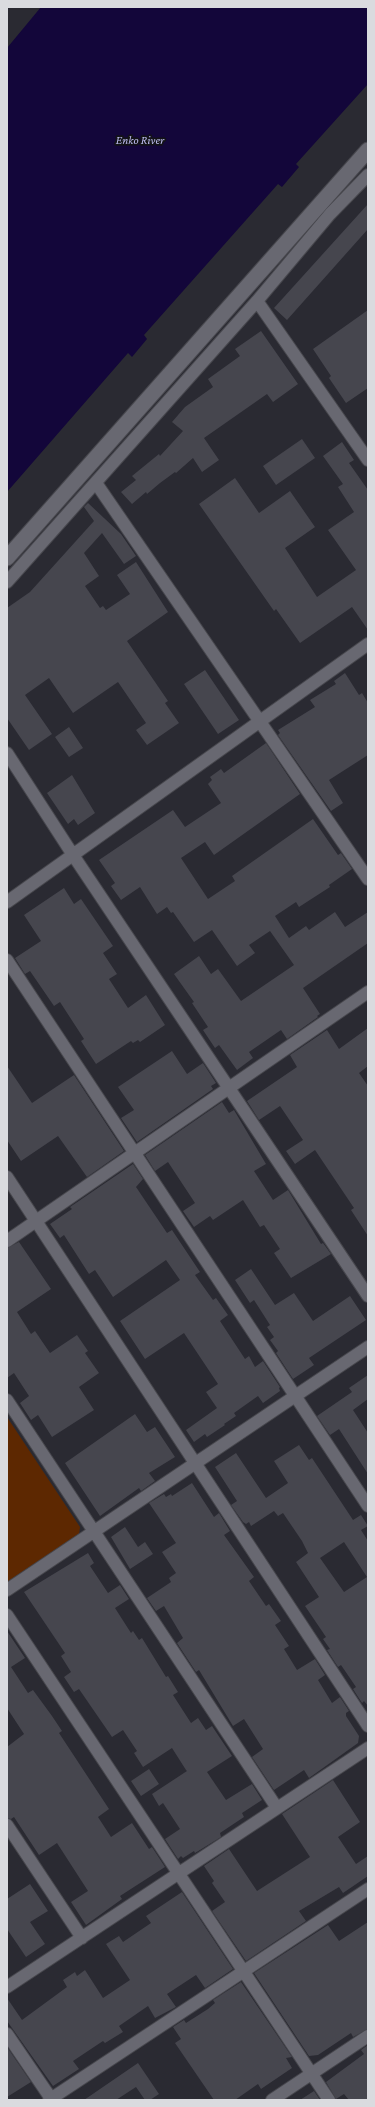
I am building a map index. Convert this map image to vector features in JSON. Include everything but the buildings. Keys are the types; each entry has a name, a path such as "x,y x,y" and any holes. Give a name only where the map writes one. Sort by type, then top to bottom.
{"street":[{"path":"7,582 256,302 368,150"},
{"path":"7,558 161,383 324,210 368,175"},
{"path":"256,302 368,460"},
{"path":"161,383 173,396"},
{"path":"96,483 368,879"},
{"path":"7,902 368,644"},
{"path":"7,753 73,855 368,1296"},
{"path":"7,960 368,1506"},
{"path":"7,1241 368,992"},
{"path":"7,1177 368,1726"},
{"path":"7,1590 368,1347"},
{"path":"7,1400 277,1808"},
{"path":"7,1615 329,2100"},
{"path":"7,1987 368,1748"},
{"path":"7,1824 82,1938"},
{"path":"7,2034 51,2100 368,1889"},
{"path":"272,2100 368,2036"}],"shaded area":[{"path":"7,1417 80,1527 79,1534 7,1582"}],"water":[{"name":"Enko River","path":"41,7 368,7 368,84 296,164 299,167 282,187 278,184 144,335 147,339 132,357 128,353 7,492 7,48"}]}
